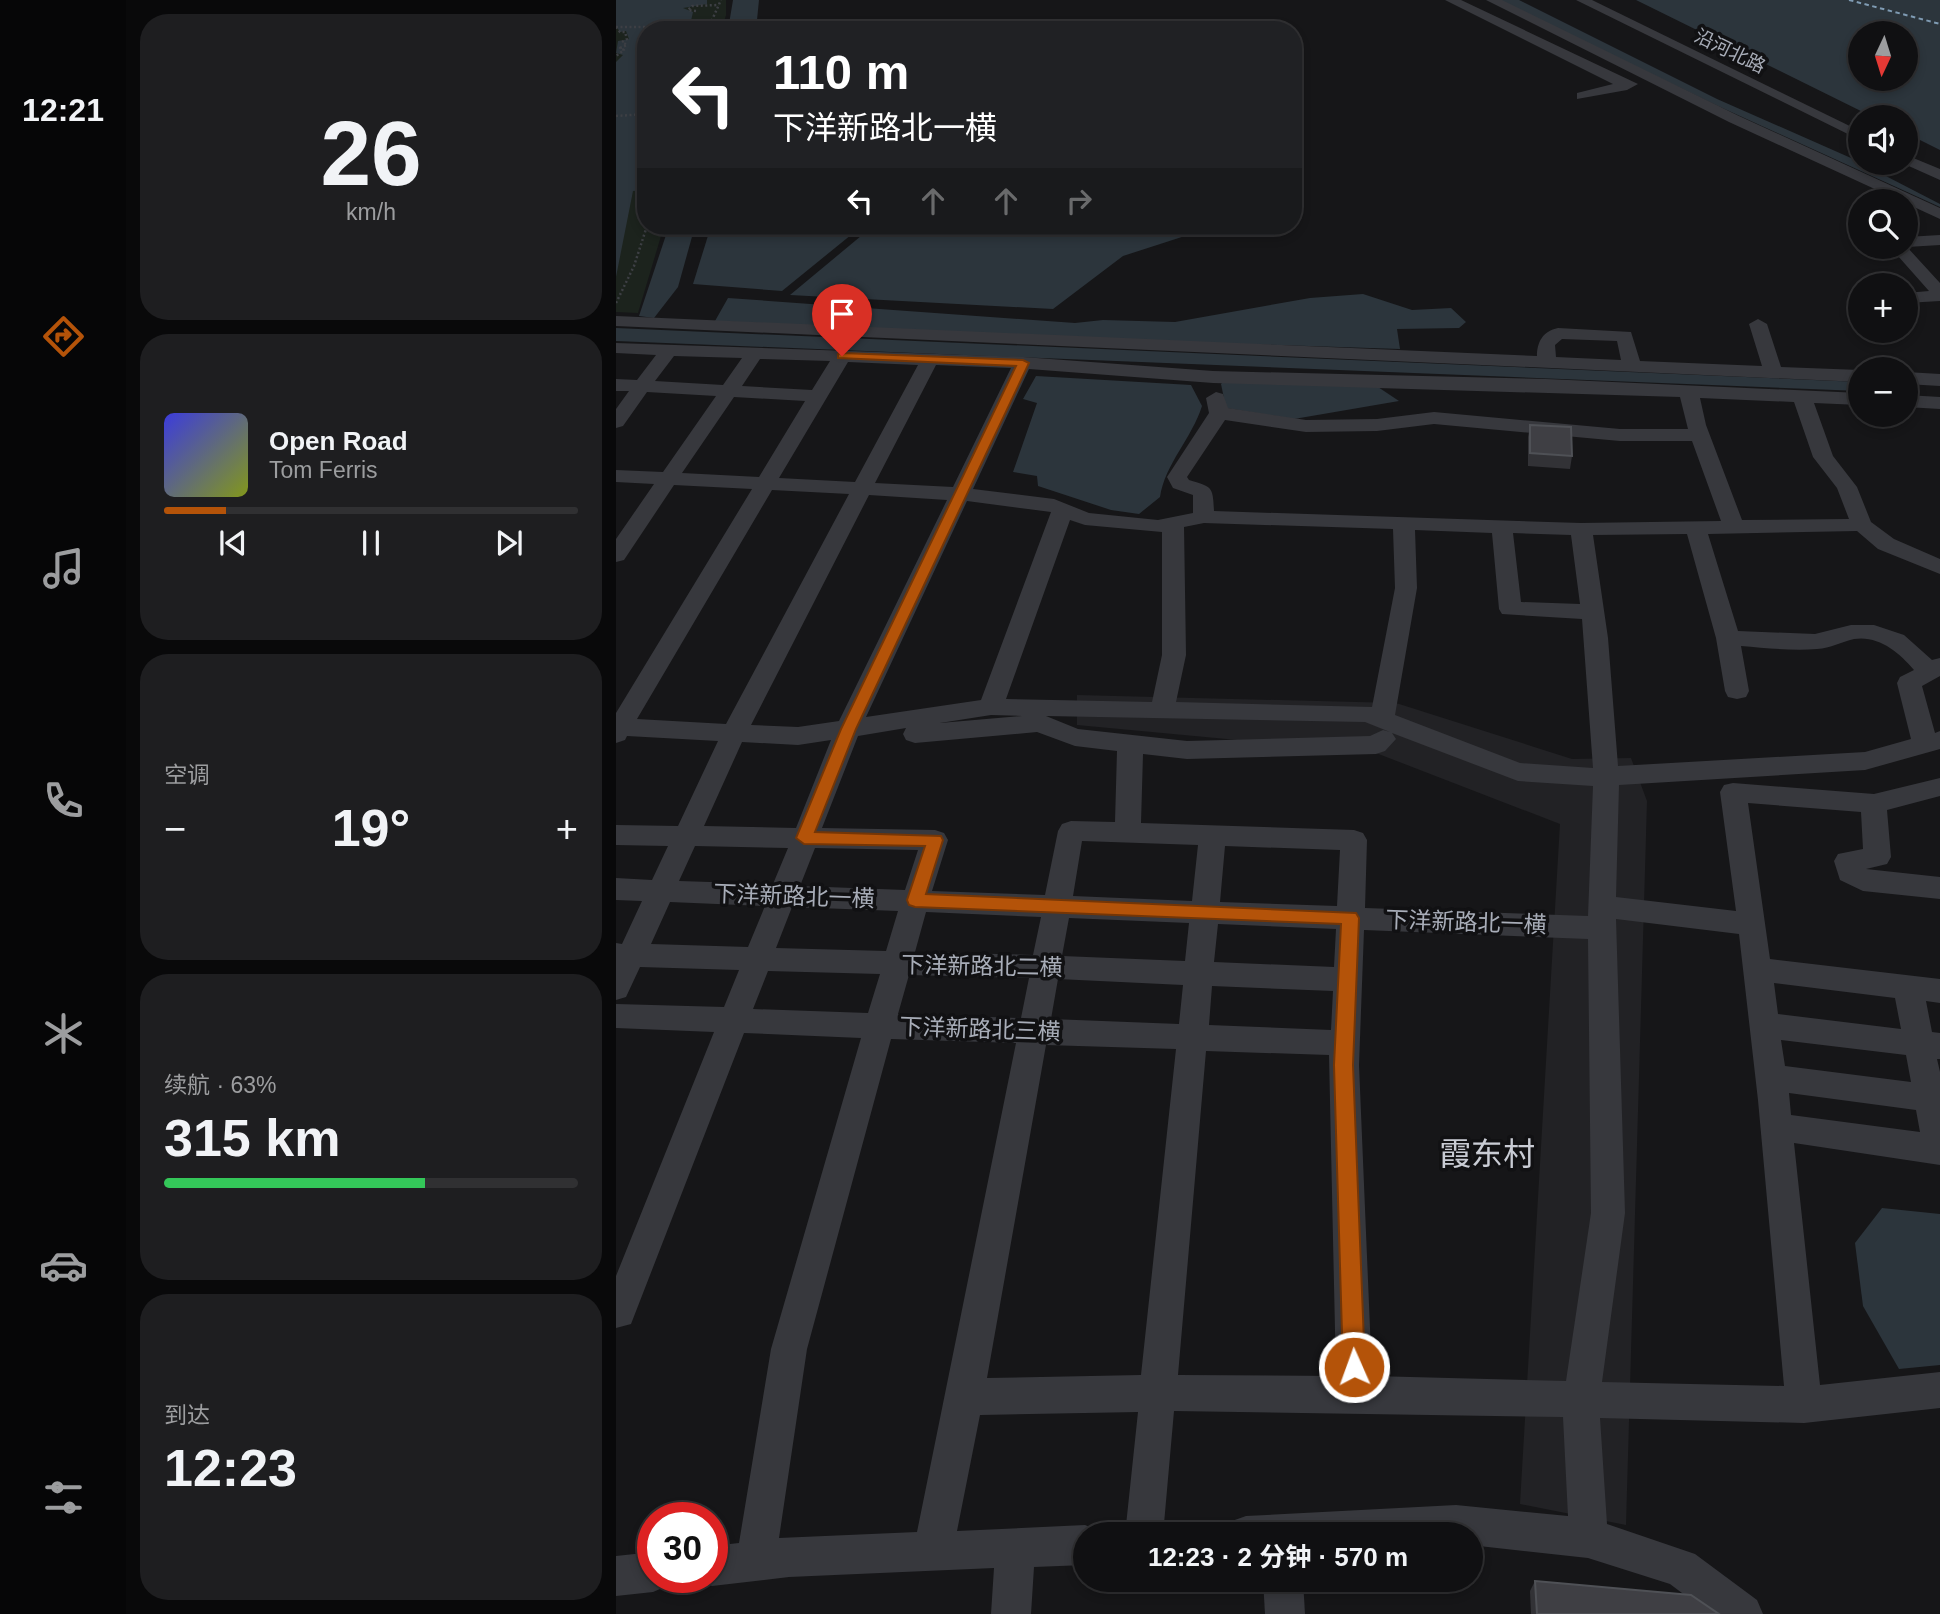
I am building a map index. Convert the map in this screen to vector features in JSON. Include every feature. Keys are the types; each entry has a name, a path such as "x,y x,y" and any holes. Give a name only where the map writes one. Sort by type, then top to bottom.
{"street":[{"path":"1451,0 1646,95"},
{"path":"1492,0 1881,189"},
{"name":"沿河北路","path":"1582,0 1848,130"},
{"path":"1500,40 1551,27"},
{"path":"1582,96 1653,79"},
{"path":"1670,103 1716,110"},
{"path":"1707,123 1730,117"},
{"path":"1918,165 1940,176"},
{"path":"1918,206 1940,214"},
{"path":"1918,241 1940,240"},
{"path":"1909,259 1940,294"},
{"path":"1918,297 1940,294"},
{"path":"616,321 1848,375"},
{"path":"1758,324 1773,372"},
{"path":"1547,363 1546,344 1558,333 1625,336 1632,366"},
{"path":"616,348 1023,363 1213,377 1546,385 1848,399"},
{"path":"1204,517 1203,491 1181,484 1177,477 1219,413 1213,377 1217,348"},
{"path":"616,422 669,350"},
{"path":"616,555 755,353"},
{"path":"842,356 617,730 798,736 991,707 1367,713 1383,729 1518,772 1606,777 1865,761 1932,742 1909,683 1934,669 1896,640 1875,632 1848,632 1825,642 1728,638"},
{"path":"616,988 624,955 661,891 734,733 930,359"},
{"path":"619,1312 848,729 1023,363"},
{"path":"1918,379 1940,380"},
{"path":"616,385 818,396"},
{"path":"1546,385 1549,430"},
{"path":"1689,392 1701,435 1734,527"},
{"path":"1802,397 1823,457 1847,488 1862,525 1886,544 1940,567"},
{"path":"1918,402 1940,403"},
{"path":"1219,413 1306,426 1377,425 1434,418 1620,435 1701,435"},
{"path":"616,476 961,494 1055,505 1085,519 1158,526 1204,517 1581,530 1862,525"},
{"path":"991,707 1063,509"},
{"path":"1162,710 1174,655 1173,523"},
{"path":"881,723 900,734 1039,723 1075,737 1187,750 1376,745 1383,729 1406,588 1404,524"},
{"path":"1502,527 1510,609 1592,612"},
{"path":"1696,528 1728,638 1737,691"},
{"path":"1581,530 1592,612 1606,777 1602,917 1608,1213 1581,1399 1588,1538"},
{"path":"1128,833 1130,748"},
{"path":"1804,1405 1777,1127 1733,792 1874,804 1940,787"},
{"path":"1874,804 1877,857 1849,860 1850,873 1863,880 1940,888"},
{"path":"933,1551 965,1397 1071,831 1354,840 1345,1043 1355,1394"},
{"path":"616,835 935,840 915,900 789,1349 756,1561"},
{"path":"1145,1522 1212,836"},
{"name":"下洋新路北一横","path":"616,889 1350,918 1602,917 1740,923 1752,928"},
{"name":"下洋新路北二横","path":"624,955 897,965 1046,967 1348,980"},
{"path":"1756,969 1940,991"},
{"path":"1777,1127 1940,1150 1930,1045 1908,987"},
{"name":"下洋新路北三横","path":"616,1016 1345,1043"},
{"path":"1764,1025 1930,1045"},
{"path":"1771,1077 1935,1099"},
{"path":"965,1397 1156,1393 1355,1394 1804,1405 1940,1390"},
{"path":"1483,1527 1588,1538 1681,1568 1743,1614"},
{"path":"728,1564 789,1557 1073,1546"},
{"path":"1011,1614 1015,1549"},
{"path":"616,1576 637,1574"},
{"path":"1284,1592 1285,1614"}],"path":[{"path":"711,21 721,0"},
{"path":"696,11 688,10 689,7 719,5"},
{"path":"617,55 624,50 620,48 627,45 622,40 627,39 625,32 620,32 616,27 637,26"},
{"path":"616,116 637,115"},
{"path":"616,303 634,266 644,235"}],"shaded area":[{"path":"616,0 726,0 724,21 637,21 637,235 661,235 638,313 616,312"},
{"path":"616,0 707,0 707,4 683,8 693,12 691,21 637,21 637,191 633,191 616,277 616,62 623,55 616,53 618,41 629,39 626,31 620,32 616,26"},
{"path":"733,0 759,0 757,21 730,21"},
{"path":"1498,0 1519,0 1717,99 1848,157 1848,165"},
{"path":"1636,0 1940,0 1940,150 1918,139 1918,105 1849,105"},
{"path":"1870,175 1884,175 1911,189 1900,189"},
{"path":"1918,193 1940,204 1940,207 1918,197"},
{"path":"666,235 692,235 678,287 654,318 639,316"},
{"path":"708,235 851,235 782,291 693,284"},
{"path":"862,235 1188,235 1123,256 1053,309 790,295"},
{"path":"1363,294 1412,310 1451,308 1466,322 1459,328 1397,329 1400,349 1149,341 715,321 728,298 1075,323 1103,320 1175,322 1310,298"},
{"path":"616,328 1848,381 1848,391 616,341"},
{"path":"1036,376 1191,385 1202,406 1167,473 1160,497 1139,514 1111,510 1038,486 1037,476 1013,472 1037,403 1023,399"},
{"path":"1225,380 1372,383 1399,401 1294,419 1226,408 1221,384"},
{"path":"1077,695 1396,703 1572,759 1631,758 1647,801 1626,1525 1520,1504 1560,824 1376,753 1077,725"},
{"path":"1882,1208 1940,1214 1940,1365 1899,1369 1863,1306 1855,1243"}],"building":[{"path":"1530,425 1571,427 1572,456 1530,453"},
{"path":"1535,1581 1691,1595 1719,1614 1537,1614"}],"ferry route":[{"path":"1849,0 1940,24"}],"district":[{"name":"霞东村","path":"1487,1154"}],"route":[{"path":"842,356 1023,363 848,729 804,838 935,840 915,900 1350,918 1344,1065 1354,1367"}]}
